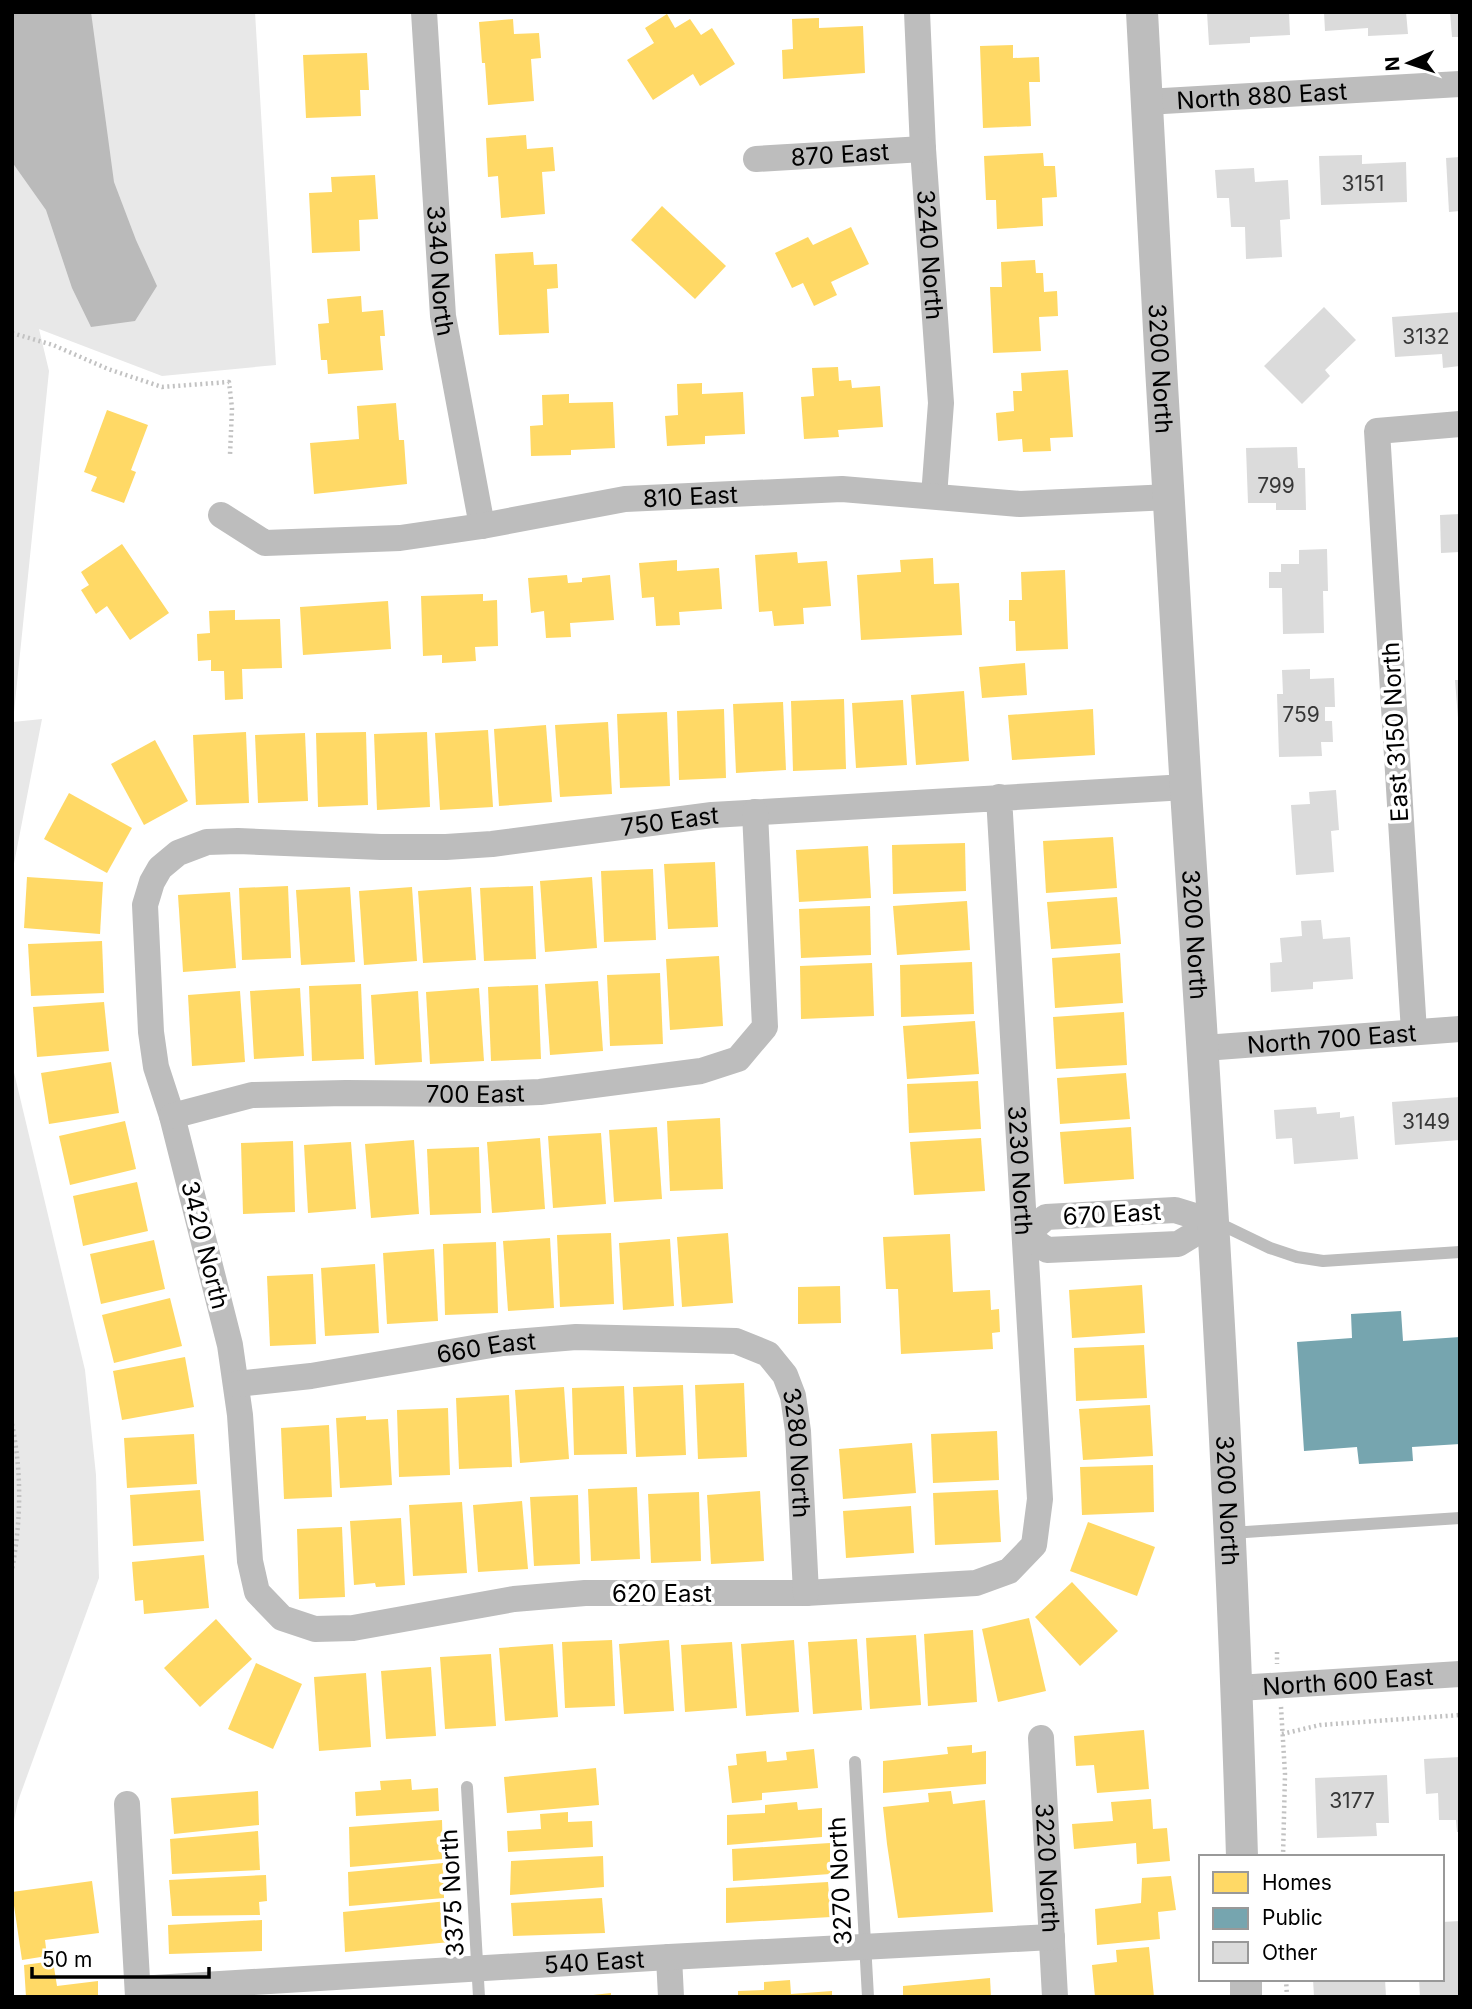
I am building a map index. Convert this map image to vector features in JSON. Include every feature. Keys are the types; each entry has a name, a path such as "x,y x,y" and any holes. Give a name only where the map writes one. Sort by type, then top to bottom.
{"street":[{"name":"3340 North","path":"424,12 443,316 482,526"},
{"name":"3240 North","path":"917,12 923,149 941,403 933,496"},
{"name":"3200 North","path":"1142,12 1231,1533 1242,1855"},
{"name":"North 880 East","path":"1146,102 1460,84"},
{"name":"870 East","path":"756,159 923,149"},
{"name":"East 3150 North","path":"1414,1032 1377,431 1460,424"},
{"name":"810 East","path":"221,515 265,543 400,538 482,526 625,499 842,489 1020,504 1170,497"},
{"name":"750 East","path":"160,868 178,853 207,842 446,847 505,843 712,815 1186,787"},
{"name":"3230 North","path":"999,797 1040,1499 1034,1545"},
{"name":"700 East","path":"172,1116 252,1095 540,1092 701,1071 738,1059 765,1027 755,812"},
{"name":"3420 North","path":"160,868 152,881 145,905 150,1032 156,1067 172,1116 230,1345 237,1384 250,1560 257,1592 282,1618"},
{"name":"North 700 East","path":"1204,1048 1460,1029"},
{"name":"670 East","path":"1026,1235 1047,1250 1178,1244 1214,1222"},
{"name":"660 East","path":"237,1384 311,1376 503,1343 576,1337 736,1341"},
{"name":"3280 North","path":"736,1341 768,1354 785,1375 793,1396 798,1431 806,1593"},
{"name":"620 East","path":"282,1618 315,1629 353,1628 514,1599 585,1593 806,1593 976,1583 1009,1571 1034,1545"},
{"name":"North 600 East","path":"1238,1688 1460,1674"},
{"name":"3220 North","path":"1041,1738 1055,1997"},
{"path":"127,1804 138,1993"},
{"name":"540 East","path":"138,1993 669,1957 1052,1937"},
{"path":"669,1957 671,1997"}],"lane":[{"path":"1214,1222 1270,1248 1297,1257 1322,1261 1460,1252"},
{"path":"1231,1533 1460,1518"},
{"name":"3270 North","path":"855,1762 868,1997"},
{"name":"3375 North","path":"467,1787 479,1997"}],"path":[{"path":"12,333 53,345 108,369 162,387 229,382 232,408 230,455"},
{"path":"12,1424 18,1462 20,1507 12,1570"},
{"path":"1283,1855 1282,1734 1320,1725 1460,1715"}],"shaded area":[{"path":"12,12 255,12 276,365 162,376 39,329 49,371 13,722 42,719 12,874"},
{"path":"12,12 91,12 114,182 157,286 135,321 91,327 72,288 46,210 12,162"},
{"path":"12,1064 85,1370 96,1475 99,1578 18,1801 12,1830"}],"building: Homes":[{"path":"667,14 675,28 690,19 701,35 712,28 735,64 700,86 693,74 653,100 627,60 654,43 645,28"},
{"path":"819,18 819,28 863,26 865,73 783,79 782,50 793,49 792,19"},
{"path":"513,19 514,34 539,33 541,58 531,59 534,101 488,105 479,22"},
{"path":"1013,45 1013,58 1039,57 1040,82 1029,82 1031,126 983,128 980,46"},
{"path":"367,53 369,90 360,90 361,116 306,118 303,55"},
{"path":"526,135 527,149 553,147 555,171 542,172 545,214 501,218 498,176 488,177 486,138"},
{"path":"1043,153 1044,166 1055,166 1057,197 1042,198 1043,226 997,229 996,200 986,200 984,156"},
{"path":"375,175 378,219 359,220 360,251 312,253 309,193 332,192 331,177"},
{"path":"662,206 726,266 695,299 631,240"},
{"path":"851,227 869,264 831,282 837,295 814,306 803,283 792,288 775,253 808,237 813,245"},
{"path":"533,252 534,265 557,264 558,288 547,289 549,333 499,335 495,254"},
{"path":"1035,260 1036,273 1043,273 1044,292 1057,291 1058,316 1039,317 1041,351 993,353 990,287 1002,287 1001,262"},
{"path":"361,296 362,312 383,310 385,336 380,336 383,370 328,374 327,360 321,360 318,324 329,323 327,299"},
{"path":"838,367 839,381 851,380 852,388 880,386 883,427 838,430 839,437 804,439 801,397 814,396 812,368"},
{"path":"1068,370 1073,437 1050,438 1051,451 1023,452 1022,439 998,441 996,413 1014,411 1013,391 1022,391 1021,373"},
{"path":"702,383 702,394 743,392 745,434 705,436 705,444 667,446 665,416 678,415 677,384"},
{"path":"569,394 569,403 613,402 615,448 571,450 571,455 531,456 530,426 543,425 542,395"},
{"path":"396,403 399,440 404,440 407,484 314,494 310,443 359,439 357,406"},
{"path":"107,410 148,425 131,470 136,472 124,503 91,491 97,477 84,472"},
{"path":"122,544 169,613 130,640 107,606 96,614 81,590 89,585 81,572"},
{"path":"797,552 798,563 827,561 831,606 803,608 804,624 774,626 772,611 759,612 755,555"},
{"path":"933,558 934,584 959,583 962,635 861,640 857,575 901,572 900,560"},
{"path":"677,560 677,571 719,568 722,609 679,612 680,625 656,626 654,597 642,598 639,563"},
{"path":"1065,570 1068,649 1016,651 1015,621 1009,621 1009,600 1022,600 1021,572"},
{"path":"567,575 568,583 582,582 582,578 610,575 614,620 570,623 571,637 546,638 544,611 531,613 528,578"},
{"path":"483,594 483,601 497,600 498,646 475,647 476,661 442,663 442,655 423,656 421,596"},
{"path":"388,601 391,649 303,655 300,607"},
{"path":"235,610 235,620 280,619 282,668 242,669 243,699 225,700 224,671 211,671 211,660 198,661 197,634 210,633 209,611"},
{"path":"1025,663 1027,695 982,698 979,667"},
{"path":"964,691 969,761 916,765 911,695"},
{"path":"844,699 846,769 793,771 791,701"},
{"path":"903,700 907,765 856,768 852,703"},
{"path":"783,702 786,770 736,773 733,704"},
{"path":"724,709 726,778 679,780 677,711"},
{"path":"1093,709 1095,755 1012,760 1008,715"},
{"path":"667,712 670,786 620,788 617,714"},
{"path":"608,722 612,794 560,797 555,725"},
{"path":"546,725 552,802 499,806 494,729"},
{"path":"488,730 493,807 440,810 435,733"},
{"path":"246,732 249,803 196,805 193,735"},
{"path":"366,732 368,805 318,807 316,733"},
{"path":"427,732 430,807 377,810 374,734"},
{"path":"305,733 308,801 258,803 255,735"},
{"path":"155,740 188,801 144,825 111,764"},
{"path":"69,793 132,828 107,873 44,839"},
{"path":"1113,837 1117,888 1046,893 1043,841"},
{"path":"965,843 966,891 893,894 892,845"},
{"path":"868,846 871,898 799,902 796,850"},
{"path":"715,862 718,927 668,929 664,864"},
{"path":"653,869 656,940 604,942 601,871"},
{"path":"27,877 103,882 100,934 24,928"},
{"path":"592,877 597,948 545,952 540,881"},
{"path":"288,886 291,958 242,960 239,888"},
{"path":"533,886 536,959 484,961 480,888"},
{"path":"350,887 355,962 301,965 296,890"},
{"path":"412,887 417,961 364,965 359,891"},
{"path":"471,887 476,960 423,963 418,891"},
{"path":"230,892 236,968 183,972 178,895"},
{"path":"1117,897 1121,944 1051,949 1047,902"},
{"path":"967,901 970,950 897,955 893,906"},
{"path":"870,906 871,955 801,958 799,909"},
{"path":"102,941 104,993 31,996 28,944"},
{"path":"1120,953 1123,1003 1055,1008 1052,958"},
{"path":"719,956 723,1026 670,1030 666,959"},
{"path":"972,962 974,1014 901,1017 900,965"},
{"path":"872,963 874,1016 801,1019 800,966"},
{"path":"660,973 663,1044 610,1046 607,975"},
{"path":"598,981 603,1051 550,1055 545,984"},
{"path":"361,984 364,1059 312,1061 309,986"},
{"path":"538,985 541,1059 491,1061 488,987"},
{"path":"300,988 304,1056 254,1059 250,991"},
{"path":"479,988 484,1061 430,1064 426,992"},
{"path":"240,991 245,1062 192,1066 188,995"},
{"path":"418,991 422,1062 375,1065 371,995"},
{"path":"104,1002 109,1051 37,1057 33,1007"},
{"path":"1124,1012 1127,1065 1056,1069 1053,1017"},
{"path":"975,1021 979,1074 907,1079 903,1026"},
{"path":"111,1062 119,1113 49,1124 41,1073"},
{"path":"1126,1073 1130,1119 1060,1124 1057,1078"},
{"path":"978,1081 981,1129 909,1133 907,1084"},
{"path":"720,1118 723,1189 670,1191 667,1121"},
{"path":"125,1121 136,1169 70,1185 59,1136"},
{"path":"657,1127 662,1199 614,1202 609,1130"},
{"path":"1131,1127 1134,1179 1064,1184 1060,1132"},
{"path":"601,1133 606,1204 553,1208 548,1136"},
{"path":"540,1138 545,1209 492,1213 487,1142"},
{"path":"981,1138 985,1191 914,1195 910,1142"},
{"path":"414,1140 419,1214 371,1218 365,1144"},
{"path":"293,1141 295,1212 243,1214 241,1143"},
{"path":"351,1142 356,1209 308,1213 304,1145"},
{"path":"479,1147 481,1213 430,1215 427,1149"},
{"path":"137,1182 148,1231 83,1246 73,1196"},
{"path":"611,1233 614,1304 560,1307 557,1235"},
{"path":"728,1233 733,1303 682,1307 677,1237"},
{"path":"950,1234 953,1292 990,1290 991,1310 999,1309 1000,1332 992,1333 993,1349 901,1354 898,1289 886,1289 883,1237"},
{"path":"550,1238 554,1308 508,1311 503,1241"},
{"path":"670,1239 674,1306 623,1310 619,1243"},
{"path":"154,1240 165,1289 101,1304 90,1254"},
{"path":"496,1242 498,1313 445,1315 443,1244"},
{"path":"434,1249 438,1321 387,1324 383,1253"},
{"path":"375,1264 379,1333 325,1336 321,1268"},
{"path":"313,1274 316,1344 270,1346 267,1276"},
{"path":"1142,1285 1145,1333 1072,1338 1069,1290"},
{"path":"840,1286 841,1323 798,1324 798,1287"},
{"path":"170,1298 182,1346 114,1363 102,1315"},
{"path":"1144,1345 1147,1398 1076,1401 1074,1348"},
{"path":"185,1357 194,1407 122,1420 113,1371"},
{"path":"744,1383 747,1457 698,1459 695,1385"},
{"path":"683,1385 686,1455 636,1457 633,1387"},
{"path":"624,1386 627,1454 574,1455 572,1388"},
{"path":"564,1387 569,1459 520,1463 515,1390"},
{"path":"509,1395 512,1467 459,1469 456,1398"},
{"path":"1150,1405 1153,1456 1083,1460 1079,1409"},
{"path":"448,1408 450,1475 399,1477 397,1410"},
{"path":"366,1416 366,1420 388,1419 392,1485 340,1488 336,1418"},
{"path":"329,1425 332,1497 284,1499 281,1428"},
{"path":"997,1431 999,1480 933,1483 931,1434"},
{"path":"194,1434 197,1484 127,1488 124,1438"},
{"path":"912,1443 916,1493 843,1499 839,1449"},
{"path":"1153,1465 1154,1512 1082,1515 1080,1467"},
{"path":"637,1487 640,1559 591,1561 588,1489"},
{"path":"200,1490 204,1541 133,1546 130,1495"},
{"path":"998,1490 1001,1542 935,1545 933,1493"},
{"path":"760,1491 764,1561 711,1564 707,1495"},
{"path":"699,1492 701,1561 651,1563 648,1494"},
{"path":"578,1495 580,1564 534,1566 530,1497"},
{"path":"522,1501 528,1569 478,1572 473,1505"},
{"path":"462,1502 467,1573 413,1576 409,1505"},
{"path":"911,1506 914,1553 846,1558 843,1511"},
{"path":"401,1518 405,1585 354,1585 350,1521"},
{"path":"1088,1522 1155,1547 1137,1596 1070,1571"},
{"path":"342,1527 345,1597 299,1599 297,1529"},
{"path":"204,1555 209,1608 144,1614 143,1600 135,1601 132,1562"},
{"path":"1072,1582 1118,1631 1080,1666 1035,1617"},
{"path":"1029,1618 1046,1691 998,1702 982,1629"},
{"path":"216,1619 252,1659 200,1707 164,1668"},
{"path":"973,1630 977,1702 928,1706 924,1634"},
{"path":"916,1635 921,1705 870,1709 866,1638"},
{"path":"857,1639 862,1710 813,1714 808,1642"},
{"path":"612,1640 615,1706 565,1708 562,1642"},
{"path":"669,1640 674,1711 624,1714 619,1644"},
{"path":"794,1640 799,1712 746,1716 741,1644"},
{"path":"732,1642 737,1708 685,1712 681,1645"},
{"path":"553,1644 558,1717 505,1721 499,1648"},
{"path":"491,1654 496,1726 445,1729 440,1657"},
{"path":"256,1663 302,1684 273,1749 228,1729"},
{"path":"431,1667 436,1736 386,1739 381,1671"},
{"path":"366,1673 371,1747 319,1751 314,1677"},
{"path":"1144,1730 1149,1789 1097,1793 1094,1765 1076,1766 1074,1736"},
{"path":"972,1745 972,1753 986,1751 986,1784 883,1793 883,1761 948,1754 947,1747"},
{"path":"814,1749 818,1788 762,1793 762,1800 732,1803 728,1766 737,1765 736,1754 766,1751 767,1762 787,1760 786,1752"},
{"path":"596,1768 599,1805 507,1813 504,1777"},
{"path":"411,1779 412,1790 438,1788 439,1811 356,1816 355,1792 381,1790 380,1781"},
{"path":"258,1791 259,1825 174,1834 171,1798"},
{"path":"951,1791 953,1804 985,1800 993,1912 898,1918 883,1807 929,1802 928,1793"},
{"path":"1151,1799 1153,1829 1167,1828 1170,1861 1137,1864 1136,1843 1074,1849 1072,1824 1113,1821 1111,1802"},
{"path":"797,1802 798,1810 822,1808 822,1837 727,1845 727,1815 765,1813 765,1805"},
{"path":"568,1812 568,1822 592,1821 593,1847 508,1852 507,1831 541,1829 540,1814"},
{"path":"442,1820 443,1859 350,1867 349,1827"},
{"path":"258,1831 260,1870 172,1874 170,1839"},
{"path":"830,1843 830,1874 733,1881 732,1849"},
{"path":"603,1856 604,1887 510,1895 511,1861"},
{"path":"443,1863 444,1898 349,1906 348,1872"},
{"path":"266,1875 267,1901 259,1902 260,1915 172,1916 169,1880"},
{"path":"1171,1876 1176,1910 1158,1912 1160,1939 1097,1945 1095,1909 1141,1903 1142,1878"},
{"path":"92,1881 99,1933 45,1940 47,1956 22,1960 12,1892"},
{"path":"828,1882 831,1917 726,1923 726,1888"},
{"path":"602,1898 605,1933 513,1936 511,1903"},
{"path":"447,1901 450,1942 345,1952 343,1912"},
{"path":"262,1920 262,1951 169,1954 168,1925"},
{"path":"1149,1947 1154,1997 1095,1997 1092,1965 1117,1962 1116,1950"},
{"path":"53,1961 57,1986 98,1981 98,1997 26,1997 24,1965"},
{"path":"990,1978 991,1997 903,1997 903,1986"},
{"path":"790,1980 791,1994 832,1991 832,1997 738,1997 738,1991 764,1990 764,1982"},
{"path":"611,1993 611,1997 593,1997 593,1995"}],"building: Public":[{"path":"1401,1311 1403,1341 1460,1337 1460,1444 1412,1447 1413,1461 1359,1464 1357,1447 1304,1451 1297,1342 1352,1338 1351,1314"}],"building: Other":[{"path":"1207,12 1289,12 1290,35 1250,37 1250,43 1209,45"},
{"path":"1324,12 1406,12 1408,34 1368,36 1368,28 1325,31"},
{"path":"1450,12 1460,12 1460,37 1452,37"},
{"path":"1362,155 1362,164 1406,162 1407,202 1321,205 1319,156"},
{"path":"1460,157 1460,211 1449,212 1446,158"},
{"path":"1254,168 1255,182 1288,180 1290,219 1280,220 1282,257 1246,259 1245,227 1231,227 1229,198 1217,198 1215,170"},
{"path":"1324,307 1356,340 1325,370 1330,376 1302,404 1264,366"},
{"path":"1460,312 1460,366 1443,368 1442,354 1395,357 1392,317"},
{"path":"1297,447 1298,468 1305,468 1306,510 1276,510 1276,503 1248,503 1246,448"},
{"path":"1460,514 1460,552 1441,553 1440,515"},
{"path":"1327,549 1328,591 1323,591 1324,633 1283,634 1282,588 1269,588 1269,572 1281,572 1281,564 1299,564 1299,550"},
{"path":"1310,669 1310,679 1334,678 1335,707 1325,707 1325,721 1332,721 1333,742 1321,742 1322,756 1279,757 1277,694 1283,694 1282,670"},
{"path":"1455,680 1460,680 1460,718 1458,718"},
{"path":"1336,790 1339,830 1331,831 1334,872 1296,875 1291,805 1310,804 1309,792"},
{"path":"1321,920 1323,939 1350,937 1353,979 1313,982 1313,989 1271,992 1270,963 1282,962 1280,938 1302,936 1301,921"},
{"path":"1460,1097 1460,1140 1395,1145 1392,1102"},
{"path":"1316,1107 1317,1114 1340,1112 1340,1118 1354,1116 1358,1159 1294,1164 1292,1138 1276,1139 1274,1110"},
{"path":"1460,1757 1460,1832 1457,1832 1456,1820 1439,1820 1438,1793 1426,1794 1424,1759"},
{"path":"1387,1775 1389,1823 1376,1823 1377,1836 1317,1838 1315,1778"},
{"path":"1460,1921 1460,1997 1420,1997 1419,1981 1444,1981 1444,1922"},
{"path":"1313,1981 1385,1981 1386,1997 1314,1997"}]}
